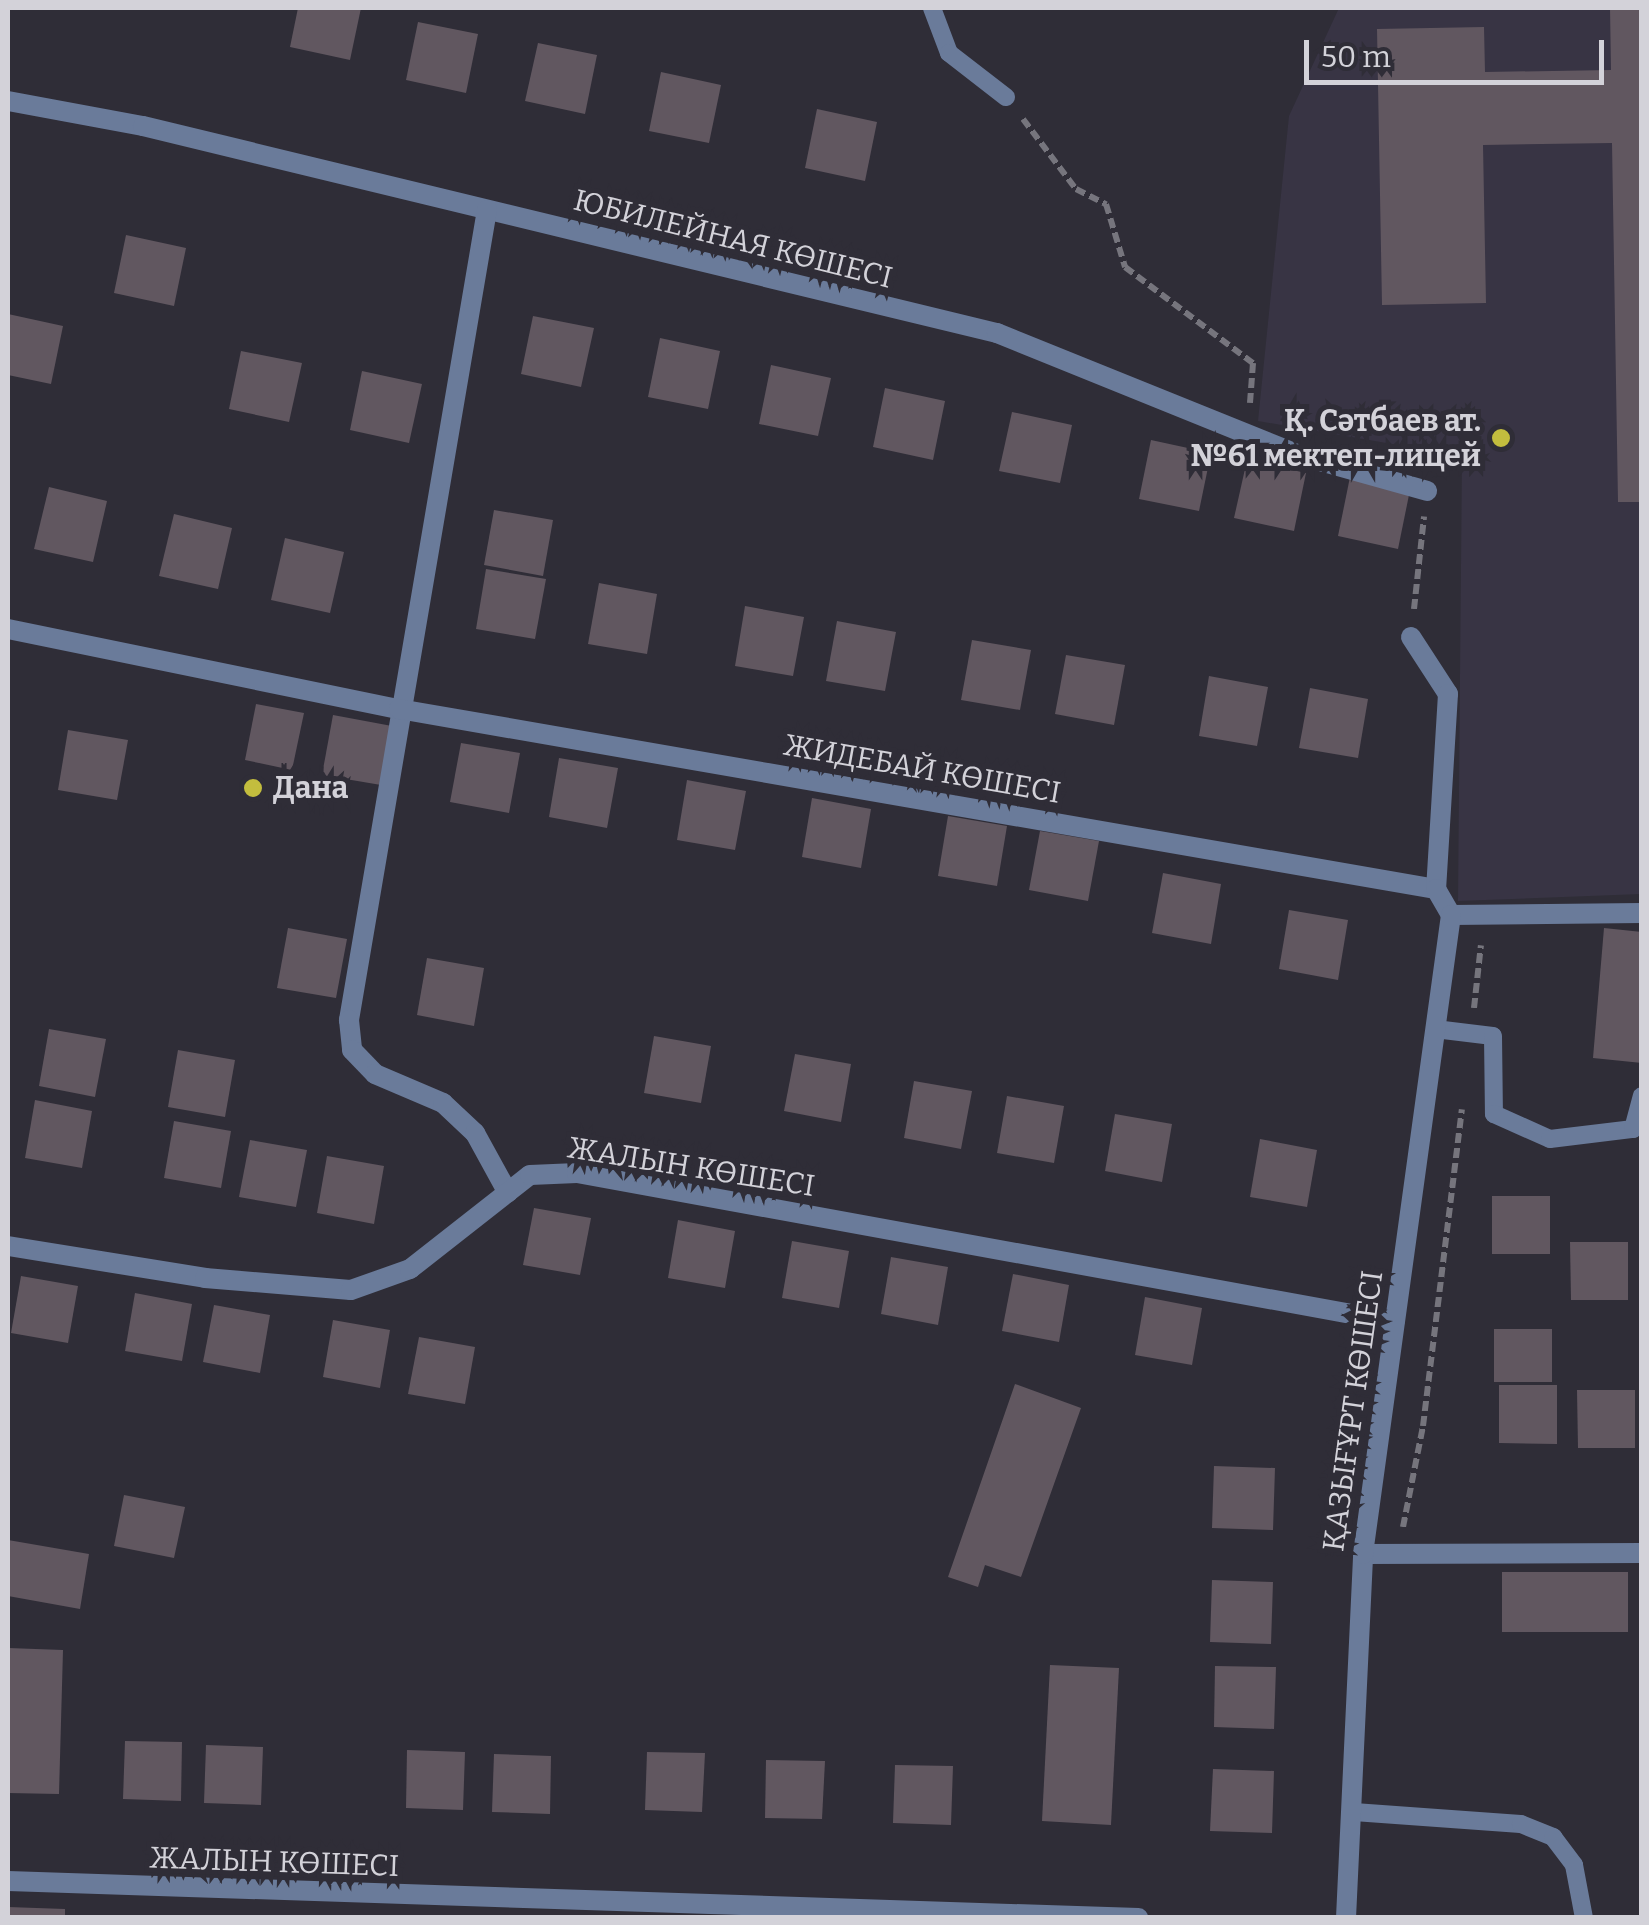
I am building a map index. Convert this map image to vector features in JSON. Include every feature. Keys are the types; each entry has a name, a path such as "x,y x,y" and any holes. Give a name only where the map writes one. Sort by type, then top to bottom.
{"street":[{"name":"ЮБИЛЕЙНАЯ КӨШЕСІ","path":"8,101 143,126 997,333 1248,434 1428,491"},
{"path":"487,210 399,709 350,1020 352,1050 375,1074 454,1113 475,1133 508,1192"},
{"name":"ЖИДЕБАЙ КӨШЕСІ","path":"8,629 399,709 1436,888"},
{"path":"1411,636 1448,694 1436,888 1451,915 1642,913"},
{"name":"ҚАЗЫҒҰРТ КӨШЕСІ","path":"1346,1918 1354,1812 1363,1554 1451,915"},
{"name":"ЖАЛЫН КӨШЕСІ","path":"8,1246 205,1278 351,1290 410,1269 530,1175 577,1173 1395,1322"},
{"path":"1363,1554 1642,1553"},
{"name":"ЖАЛЫН КӨШЕСІ","path":"8,1881 1138,1918"}],"lane":[{"path":"932,8 948,52 1006,96"},
{"path":"1435,1029 1492,1036 1494,1114 1550,1139 1633,1129 1642,1096"},
{"path":"1354,1812 1522,1824 1554,1838 1574,1865 1584,1918"}],"path":[{"path":"1006,96 1076,190 1106,204 1125,267 1253,363 1248,434"},
{"path":"1411,636 1428,491"},
{"path":"1472,1034 1484,914"},
{"path":"1398,1554 1422,1426 1464,1092"}],"shaded area":[{"name":"Қ. Сәтбаев ат. №61 мектеп-лицей","path":"1339,8 1641,8 1641,894 1458,901 1462,456 1258,421 1289,116"}],"building":[{"path":"298,8 361,8 350,60 290,47"},
{"path":"1610,8 1642,8 1642,502 1618,502 1612,143 1483,145 1486,303 1382,305 1377,29 1484,27 1485,72 1611,70"},
{"path":"418,22 478,34 466,93 406,80"},
{"path":"538,43 597,55 585,114 525,101"},
{"path":"661,72 721,85 709,143 649,131"},
{"path":"817,109 877,122 865,181 805,168"},
{"path":"126,235 186,248 174,306 114,293"},
{"path":"8,314 63,326 51,384 8,375"},
{"path":"533,316 594,328 581,387 521,374"},
{"path":"660,338 720,351 708,409 648,397"},
{"path":"241,351 302,363 289,422 229,409"},
{"path":"771,365 831,378 818,436 759,424"},
{"path":"362,371 422,384 409,443 350,430"},
{"path":"885,388 945,401 933,460 873,447"},
{"path":"1012,412 1072,425 1060,483 999,471"},
{"path":"1151,440 1211,453 1199,511 1139,499"},
{"path":"1247,460 1306,473 1294,531 1234,518"},
{"path":"1350,477 1410,490 1398,549 1338,536"},
{"path":"49,487 107,501 93,562 34,549"},
{"path":"494,510 553,520 543,576 484,565"},
{"path":"174,514 232,528 218,589 159,576"},
{"path":"285,538 344,552 330,613 271,600"},
{"path":"486,569 546,579 535,639 476,629"},
{"path":"599,583 657,594 647,654 588,644"},
{"path":"745,606 804,617 793,676 735,666"},
{"path":"837,621 896,632 885,691 826,681"},
{"path":"972,640 1031,650 1020,710 961,700"},
{"path":"1066,655 1125,665 1114,725 1055,714"},
{"path":"1209,676 1268,687 1257,746 1199,736"},
{"path":"1310,688 1368,699 1358,758 1299,748"},
{"path":"256,704 304,713 292,770 245,760"},
{"path":"333,715 392,726 381,785 322,775"},
{"path":"68,730 128,740 117,800 58,790"},
{"path":"461,743 520,753 509,813 450,802"},
{"path":"559,758 618,768 607,828 549,817"},
{"path":"687,780 746,791 735,850 677,840"},
{"path":"812,798 871,809 861,868 802,857"},
{"path":"948,816 1007,826 997,886 938,876"},
{"path":"1040,831 1099,841 1088,901 1029,890"},
{"path":"1163,873 1221,884 1211,944 1152,933"},
{"path":"1289,910 1348,920 1338,980 1279,969"},
{"path":"288,928 347,939 336,998 277,988"},
{"path":"1604,928 1642,932 1642,1063 1593,1058"},
{"path":"427,958 484,968 474,1026 417,1015"},
{"path":"49,1029 106,1039 95,1097 39,1086"},
{"path":"654,1036 711,1046 701,1103 644,1093"},
{"path":"178,1050 235,1060 225,1117 168,1107"},
{"path":"795,1054 851,1064 841,1122 784,1111"},
{"path":"914,1081 972,1091 961,1149 904,1138"},
{"path":"1007,1096 1064,1106 1054,1163 997,1153"},
{"path":"35,1100 92,1111 82,1168 25,1158"},
{"path":"1115,1114 1172,1124 1162,1182 1105,1171"},
{"path":"174,1121 231,1131 221,1188 164,1178"},
{"path":"1260,1139 1317,1150 1307,1207 1250,1197"},
{"path":"250,1140 307,1150 296,1207 239,1197"},
{"path":"327,1156 384,1166 374,1224 317,1213"},
{"path":"1492,1196 1550,1196 1550,1254 1492,1254"},
{"path":"534,1208 591,1218 580,1275 523,1265"},
{"path":"678,1220 735,1231 725,1288 668,1278"},
{"path":"792,1241 849,1251 839,1308 782,1298"},
{"path":"1570,1242 1628,1242 1628,1300 1571,1300"},
{"path":"891,1257 948,1267 938,1325 881,1314"},
{"path":"1013,1274 1069,1285 1059,1342 1002,1331"},
{"path":"21,1276 78,1286 68,1343 11,1333"},
{"path":"135,1293 192,1304 182,1361 125,1351"},
{"path":"1145,1297 1202,1308 1192,1365 1135,1355"},
{"path":"214,1305 270,1315 260,1373 203,1362"},
{"path":"333,1320 390,1330 380,1388 323,1377"},
{"path":"1494,1329 1552,1329 1552,1382 1494,1382"},
{"path":"419,1337 475,1347 465,1404 408,1394"},
{"path":"1015,1384 1081,1408 1021,1577 985,1565 978,1587 948,1577"},
{"path":"1499,1385 1557,1385 1557,1444 1499,1443"},
{"path":"1577,1390 1635,1390 1635,1448 1578,1448"},
{"path":"1214,1466 1275,1468 1273,1530 1212,1528"},
{"path":"124,1495 185,1507 174,1558 114,1546"},
{"path":"8,1540 89,1554 80,1609 8,1596"},
{"path":"1502,1572 1628,1572 1628,1632 1502,1632"},
{"path":"1212,1580 1273,1582 1271,1644 1210,1642"},
{"path":"8,1648 63,1650 59,1794 8,1793"},
{"path":"1050,1665 1119,1668 1111,1825 1042,1821"},
{"path":"1215,1666 1276,1667 1274,1729 1214,1727"},
{"path":"125,1741 182,1742 181,1801 123,1799"},
{"path":"206,1745 263,1747 261,1805 204,1803"},
{"path":"407,1750 465,1752 463,1810 406,1808"},
{"path":"647,1752 705,1753 702,1812 645,1810"},
{"path":"494,1754 551,1756 550,1814 492,1812"},
{"path":"766,1760 825,1761 822,1819 765,1818"},
{"path":"895,1765 953,1766 951,1825 893,1823"},
{"path":"1213,1769 1274,1771 1272,1833 1210,1831"},
{"path":"8,1907 65,1909 65,1918 8,1918"}],"place":[{"name":"Қ. Сәтбаев ат. №61 мектеп-лицей","path":"1501,438"},
{"name":"Дана","path":"253,788"}]}
